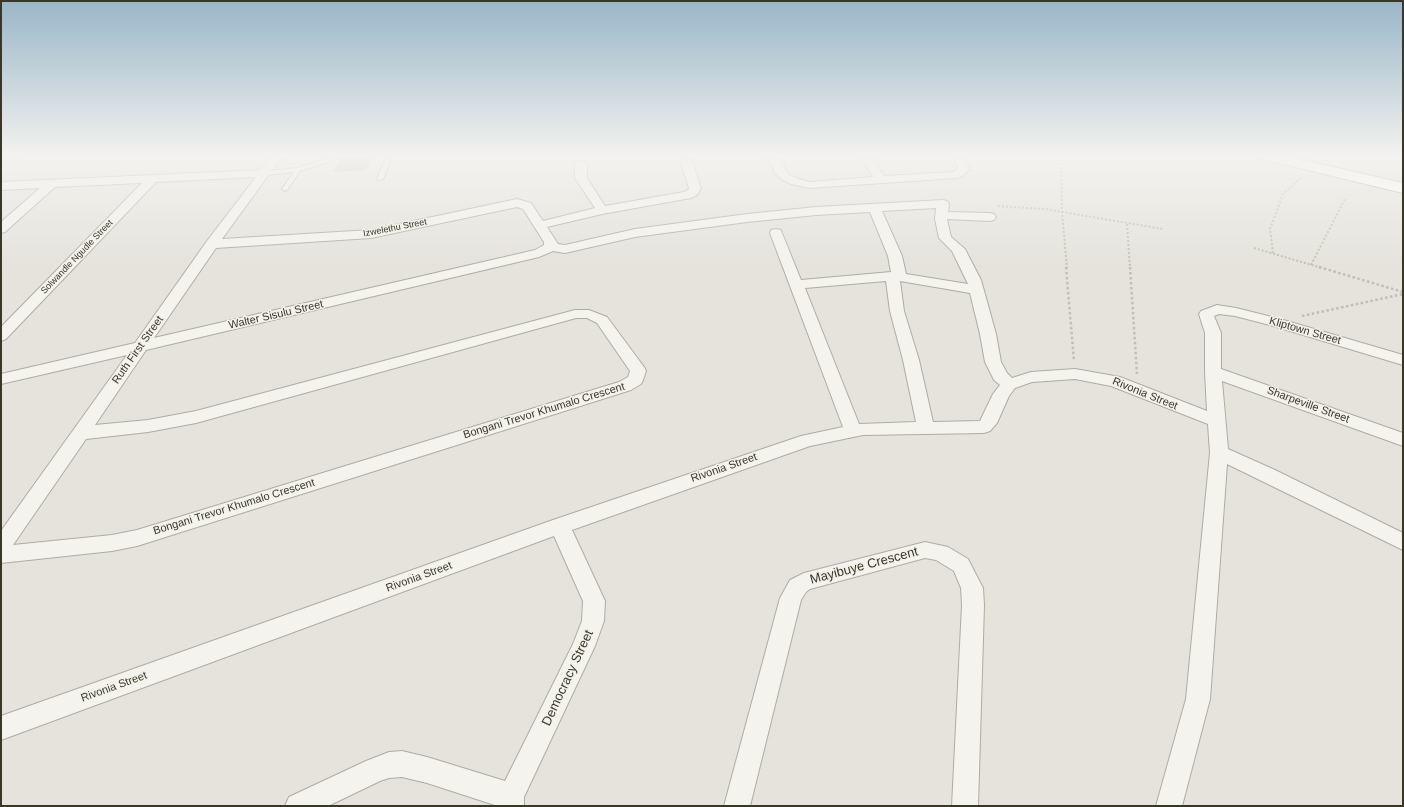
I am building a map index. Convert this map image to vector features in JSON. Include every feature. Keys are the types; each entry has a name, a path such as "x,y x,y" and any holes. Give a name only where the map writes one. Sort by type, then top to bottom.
{"street":[{"path":"1,229 41,193"},
{"name":"Solwandle Ngudle Street","path":"1,336 139,193"},
{"name":"Ruth First Street","path":"1,547 212,244 251,193"},
{"path":"591,193 602,210"},
{"path":"540,225 602,210 681,197 691,193"},
{"name":"Izwelethu Street","path":"212,244 364,235 514,204 527,206 551,242 551,247"},
{"path":"551,247 565,249 635,232 675,226 816,211 943,204 942,215 945,238 958,250 974,280 988,334 993,362 1000,376 1009,384"},
{"path":"874,207 895,256 897,311 911,360 926,428"},
{"path":"942,215 990,217"},
{"path":"776,233 854,431"},
{"name":"Walter Sisulu Street","path":"1,379 539,253 551,247"},
{"path":"796,285 896,276 977,290"},
{"name":"Kliptown Street","path":"1213,372 1213,333 1206,314 1212,310 1224,310 1275,322 1403,360"},
{"name":"Bongani Trevor Khumalo Crescent","path":"1,555 112,543 137,538 625,386 635,380 638,371 602,320 593,315 575,314 196,417 148,426 81,433"},
{"path":"1169,806 1198,699 1219,453 1213,372"},
{"name":"Sharpeville Street","path":"1213,372 1366,425 1403,440"},
{"name":"Rivonia Street","path":"1,728 560,526 807,440 863,429 984,427 988,423 1001,394 1009,384 1031,377 1074,374 1114,381 1217,421"},
{"path":"1219,453 1268,475 1403,542"},
{"name":"Democracy Street","path":"511,801 584,646 593,621 594,601 560,526"},
{"name":"Mayibuye Crescent","path":"737,806 791,598 798,586 804,582 925,550 941,553 961,565 972,588 973,605 965,806"},
{"path":"298,806 375,770 389,765 402,764 427,770 511,801"}],"path":[{"path":"1062,193 1074,374"},
{"path":"1273,254 1270,229 1285,193"},
{"path":"1311,265 1344,199"},
{"path":"997,206 1045,209 1163,229"},
{"path":"1127,224 1138,391"},
{"path":"1254,248 1403,293"},
{"path":"1275,322 1403,293"}]}
